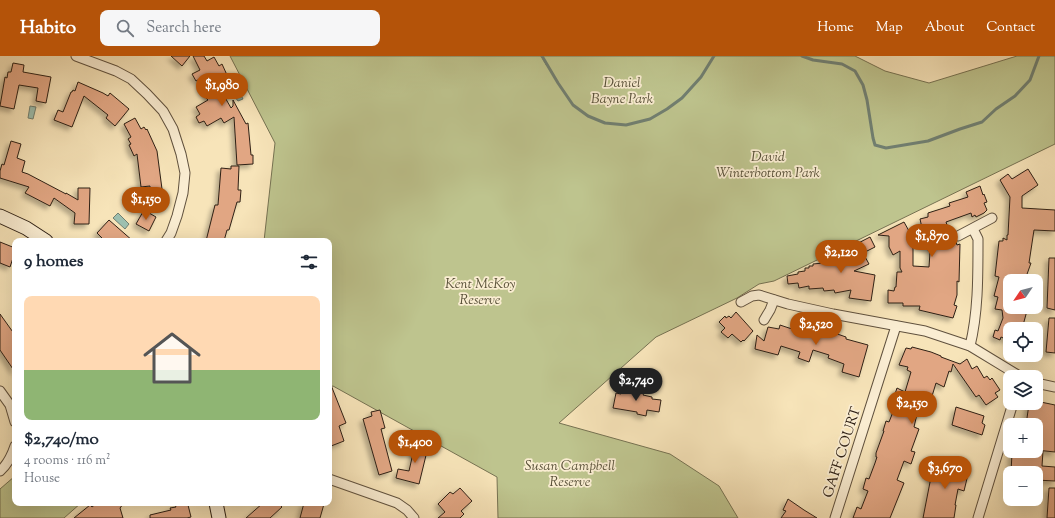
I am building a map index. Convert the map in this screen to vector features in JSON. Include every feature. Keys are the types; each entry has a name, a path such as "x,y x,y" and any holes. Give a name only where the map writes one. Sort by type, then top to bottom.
{"street":[{"path":"76,56 116,71 131,79 163,111 173,129 185,173 183,193 177,216 168,238"},
{"path":"0,216 26,228 41,238"},
{"path":"958,236 992,218"},
{"path":"970,346 976,311 978,244 978,239 973,229"},
{"path":"741,302 756,295 833,314 925,331 970,346 1009,370"},
{"path":"764,320 774,300"},
{"name":"GAFF COURT","path":"835,518 896,326"},
{"path":"1043,384 1055,387"},
{"path":"0,391 10,405 12,412"},
{"path":"978,518 1011,410"},
{"path":"0,470 12,454"},
{"path":"332,480 397,503 407,510 414,518"},
{"path":"217,506 219,518"}],"green space":[{"path":"230,56 541,56 547,66 542,56 855,56 885,71 929,83 1017,56 1055,56 1055,144 774,281 759,284 737,298 656,337 559,423 670,454 719,486 738,518 498,518 497,477 332,386 332,238 264,238 275,143"},
{"path":"12,479 12,506 78,506 64,518 0,518 0,489"}],"shaded area":[{"path":"235,84 243,99 238,101 235,97 233,98 231,94 233,93 230,87"},
{"path":"30,106 36,107 33,119 28,118"},
{"path":"118,213 129,224 125,229 113,218"},
{"path":"410,434 413,436 413,441 410,447 407,448 405,446 408,441 406,438"}],"building":[{"path":"171,56 190,56 182,66"},
{"path":"193,56 204,56 207,61 214,57 219,66 222,64 227,75 223,77 226,81 218,85 231,108 233,106 233,100 246,124 248,123 253,164 237,165 234,117 224,123 221,118 207,126 204,121 199,123 196,117 200,114 196,107 208,100 206,98 209,96 200,79 196,81 192,74 200,70"},
{"path":"13,63 24,65 23,72 51,77 46,103 36,101 38,88 19,85 14,109 0,106 5,77 7,78 8,72 11,72"},
{"path":"78,82 108,96 110,93 129,109 115,126 106,118 108,115 84,96 72,127 54,120 58,110 63,112 71,92 73,90 75,91"},
{"path":"135,118 141,129 144,127 146,130 147,129 157,151 162,189 150,190 150,186 141,187 137,154 134,156 129,145 131,144 128,139 131,137 124,124"},
{"path":"11,141 21,144 17,158 25,161 22,172 78,200 78,188 90,188 89,224 74,224 75,213 54,198 50,206 25,193 29,187 0,178 2,164 4,165"},
{"path":"231,166 239,166 238,190 241,190 240,202 237,202 229,230 227,230 225,238 207,238 215,205 218,205 221,168 231,169"},
{"path":"1028,169 1038,185 1022,196 1022,208 1055,210 1055,231 1034,230 1029,263 1031,263 1027,274 1003,274 1003,314 1026,314 1024,322 1003,322 1003,338 1001,337 1000,340 993,337 995,330 998,331 1003,318 1002,310 995,309 998,297 994,296 999,277 995,276 999,241 1003,241 1003,238 1007,240 1008,235 1010,197 1000,180 1008,174 1012,179"},
{"path":"980,186 987,202 984,203 987,210 976,217 975,215 972,217 971,213 946,222 952,240 956,242 957,245 960,244 959,282 957,281 957,295 954,305 957,306 953,318 919,310 920,306 903,306 903,303 888,303 888,290 894,291 896,287 897,272 902,272 900,268 900,251 893,255 889,247 889,236 878,235 904,222 909,231 922,228 920,219 928,217 928,213 950,206 949,203 968,197 966,192","holes":["913,236 930,252 929,267 913,266"]},
{"path":"144,210 156,217 149,231 136,224"},
{"path":"109,220 130,238 102,238 97,233"},
{"path":"870,237 875,247 863,253 869,264 854,271 875,275 871,301 849,298 851,290 835,293 834,290 824,291 823,288 809,289 809,286 799,288 798,283 788,284 787,276 805,271 805,268 813,266 813,264 844,258 841,252"},
{"path":"0,242 12,247 12,261 10,267 0,263"},
{"path":"1049,258 1055,258 1055,310 1047,308"},
{"path":"736,312 753,331 744,341 743,340 741,342 732,334 728,338 721,332 725,328 719,322 725,316 726,318 729,316 731,318"},
{"path":"0,314 12,331 12,368 0,350"},
{"path":"1049,318 1055,318 1055,353 1046,352"},
{"path":"780,325 792,329 794,325 805,329 804,330 821,335 823,329 846,337 846,339 868,345 859,377 842,372 844,364 828,358 829,355 813,350 809,362 798,358 800,352 781,346 778,355 755,349 757,335 764,341 768,327 779,329"},
{"path":"912,347 931,352 960,364 967,359 972,369 977,366 984,378 987,376 990,380 992,378 1000,390 995,393 998,397 986,405 979,395 976,397 953,364 944,387 936,383 929,406 924,404 921,411 918,410 914,427 919,429 911,451 915,452 911,464 904,461 897,480 904,483 890,518 853,518 857,507 861,509 868,491 863,489 866,478 869,479 877,457 876,453 886,421 889,422 897,402 893,400 897,388 905,392 911,372 907,370 908,367 899,365 906,348 911,349"},
{"path":"622,387 636,389 635,392 644,393 643,395 652,397 652,399 661,400 659,412 647,410 646,416 637,414 637,412 613,408 616,393 621,394"},
{"path":"332,388 346,423 339,426 344,441 332,446"},
{"path":"1043,402 1055,405 1055,452 1043,451 1043,418 1027,418 1028,410 1043,410"},
{"path":"956,407 984,416 982,423 985,425 982,435 952,425"},
{"path":"380,410 385,428 381,429 392,471 379,475 363,419 372,416 371,412"},
{"path":"416,440 429,443 419,484 396,478 398,469 409,471"},
{"path":"1012,458 1043,458 1042,466 1011,466"},
{"path":"928,462 954,468 956,462 970,466 964,491 958,489 954,518 923,518 932,472 926,470"},
{"path":"1043,466 1055,467 1055,481 1043,480"},
{"path":"460,488 472,501 461,511 464,514 460,518 438,518 445,512 438,504 450,492 453,494"},
{"path":"1049,488 1055,488 1055,518 1047,518"},
{"path":"788,499 817,518 781,518 786,511 783,510"},
{"path":"89,506 122,506 120,508 123,518 74,518"},
{"path":"188,506 191,517 150,518 150,515 171,510 170,508"},
{"path":"260,506 282,507 270,518 246,518"},
{"path":"303,506 323,506 320,518 300,518"}],"waterway":[{"path":"542,56 573,105 588,116 605,123 626,125 650,119 682,98 701,77 714,56"},
{"path":"802,56 813,60 842,64 855,71 863,85 875,145 886,148 928,141 982,122 996,109 1015,96 1030,80 1039,56"}],"park label":[{"name":"Daniel Bayne Park","path":"622,90"},
{"name":"David Winterbottom Park","path":"768,164"},
{"name":"Kent McKoy Reserve","path":"480,292"},
{"name":"Susan Campbell Reserve","path":"570,474"}]}
